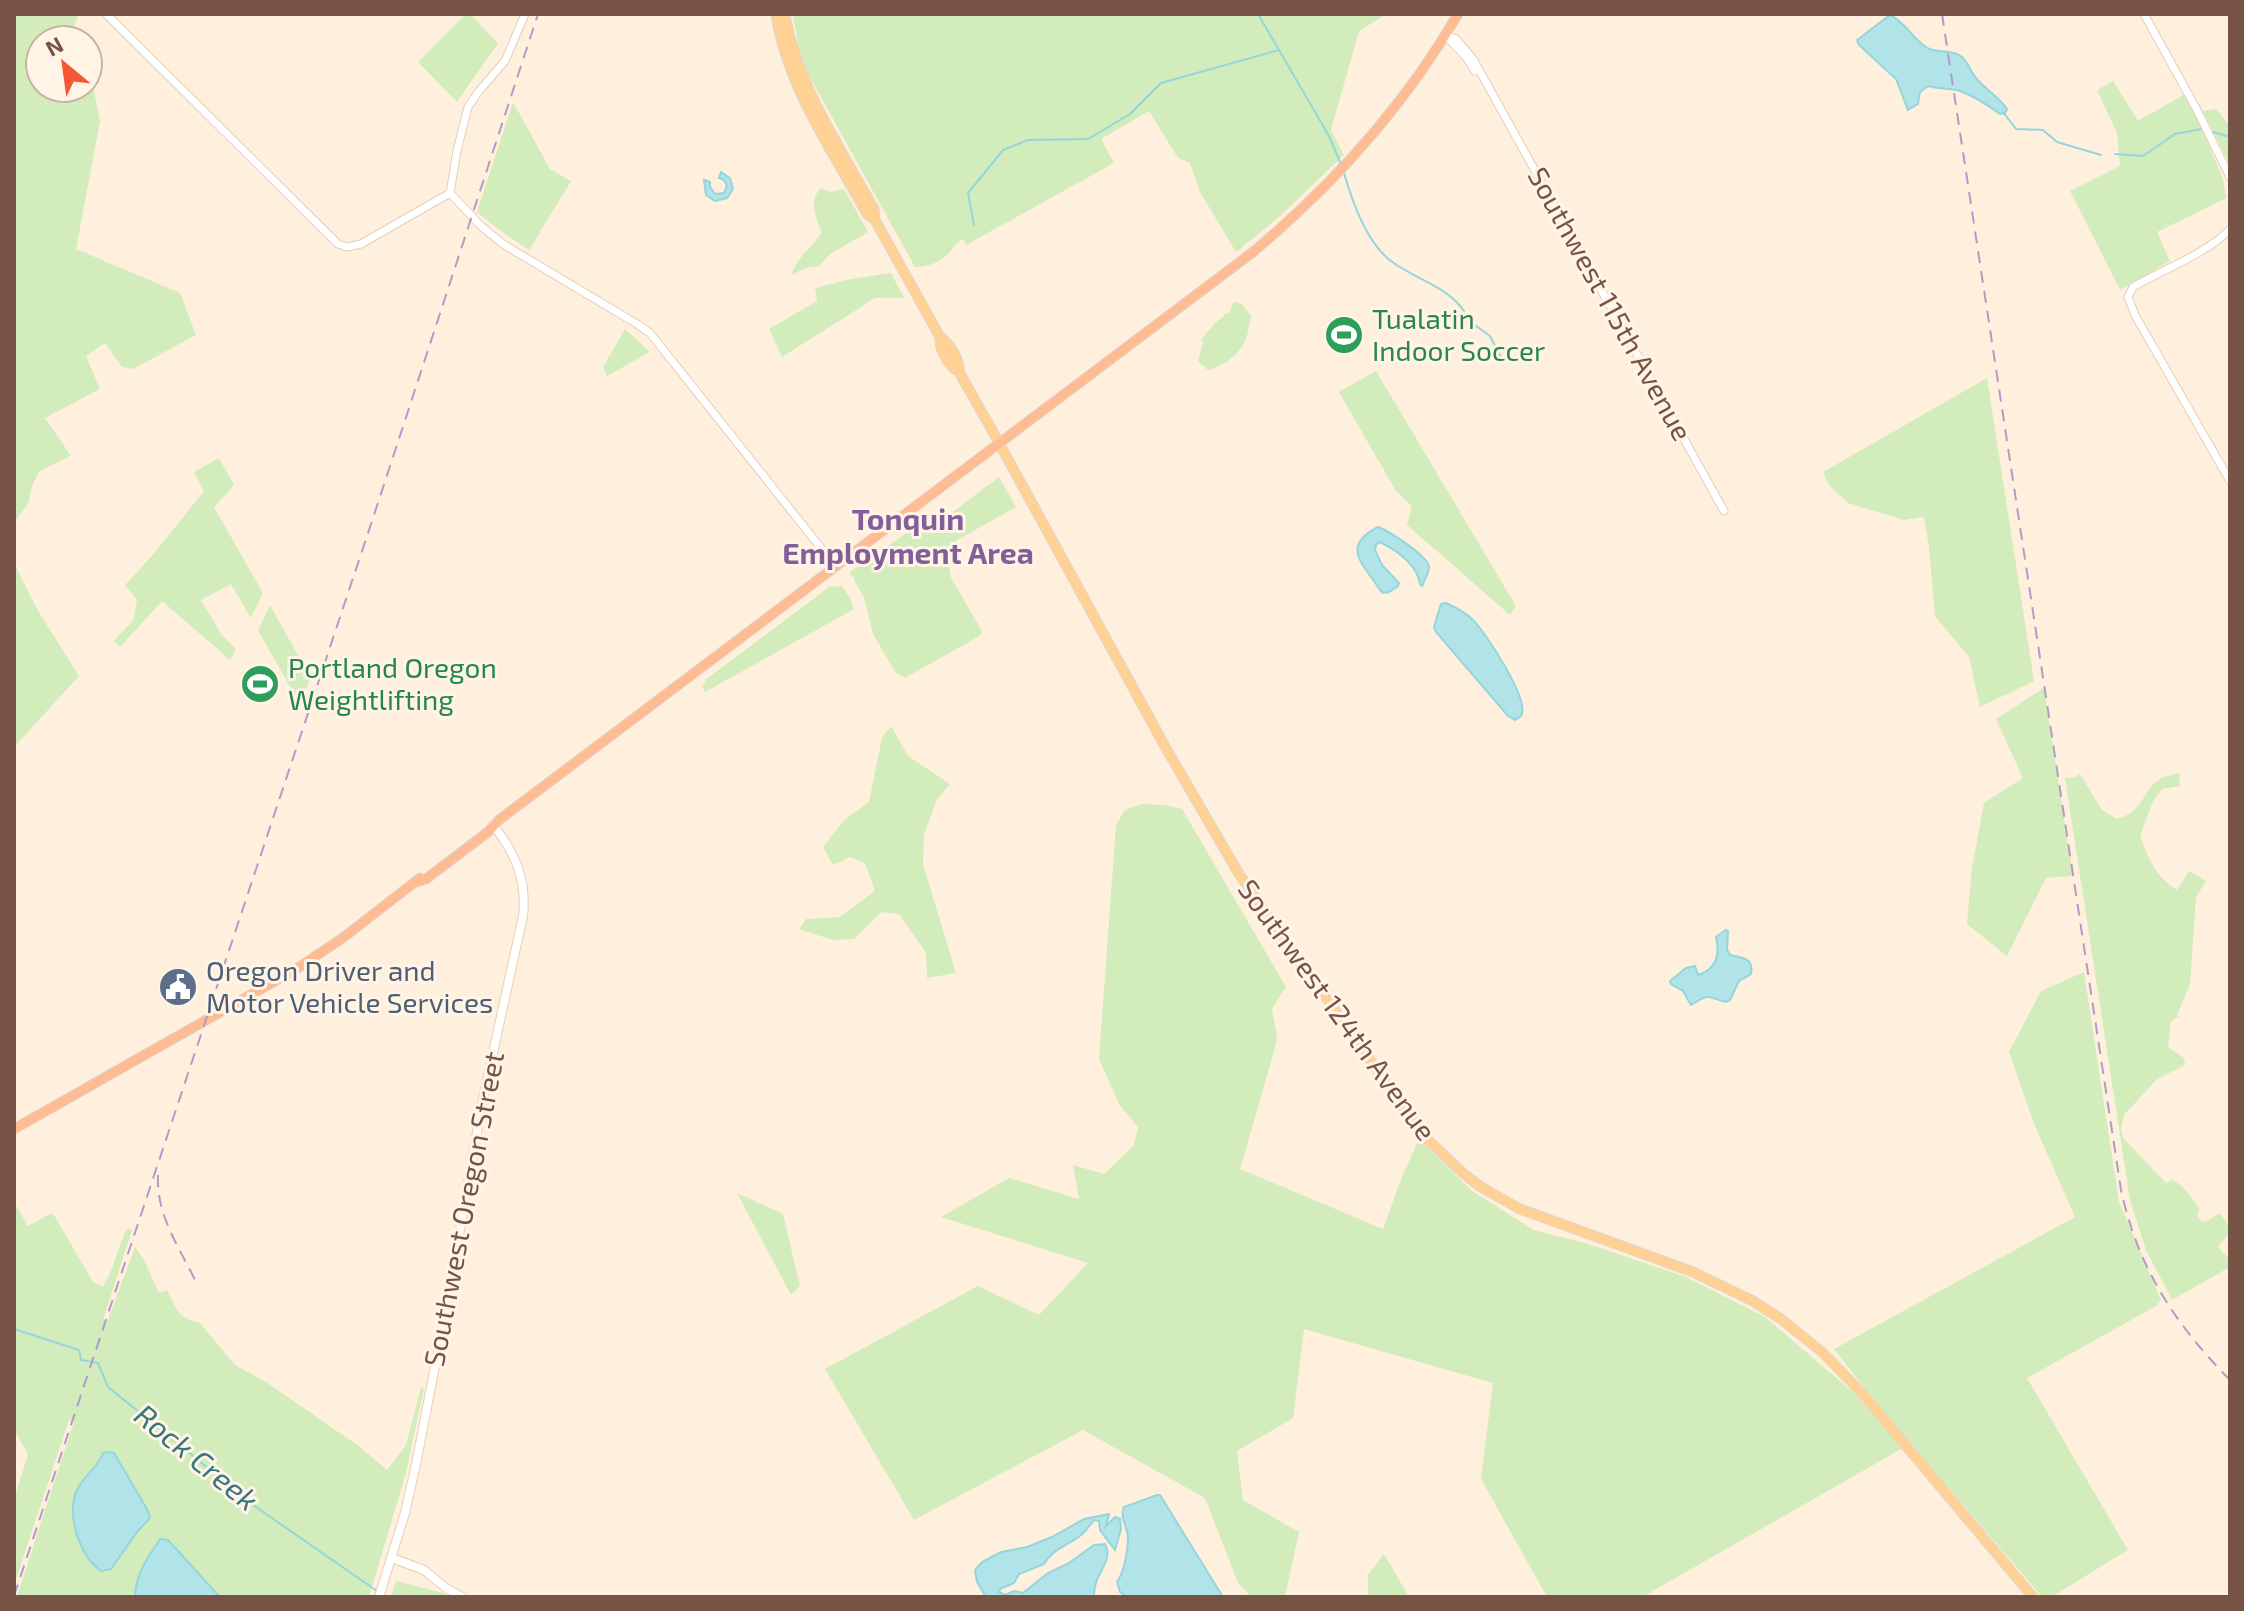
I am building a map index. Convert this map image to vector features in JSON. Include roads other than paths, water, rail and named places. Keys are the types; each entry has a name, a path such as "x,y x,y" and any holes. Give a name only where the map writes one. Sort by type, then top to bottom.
{"highway":[{"path":"14,1129 298,968 417,882 426,879 493,825 1237,265 1270,238 1353,156 1393,109 1458,14"}],"main road":[{"name":"Southwest 124th Avenue","path":"776,14 784,51 798,88 867,214 875,220"},
{"name":"Southwest 124th Avenue","path":"785,14 792,48 806,85 874,209 875,220 940,337 947,341 959,364 959,372 1211,828 1239,874 1429,1141 1465,1175 1509,1204 1716,1282 1763,1307 1799,1332 1861,1392 2033,1597"},
{"name":"Southwest Oregon Street","path":"379,1597 405,1513 419,1447 482,1103 523,916 524,893 518,863 493,825"},
{"path":"392,1558 424,1570 462,1597"}],"street":[{"path":"106,14 338,244 352,247 361,244 450,193"},
{"path":"450,193 468,107 505,61 525,14"},
{"path":"2144,14 2230,177"},
{"name":"Southwest 115th Avenue","path":"1446,35 1456,39 1467,50 1724,511"},
{"path":"450,193 503,244 650,333 836,567"},
{"path":"2230,229 2212,243 2133,287 2128,297 2135,315 2230,481"}],"water":[{"path":"1890,15 1926,47 1960,56 1976,78 2004,105 2007,109 2005,113 2000,114 1960,91 1928,86 1920,92 1918,104 1908,110 1896,79 1857,40"},
{"path":"721,172 730,178 733,189 727,198 715,201 706,195 704,180 710,182 715,194 724,193 727,186 719,178"},
{"path":"1378,527 1407,544 1427,562 1429,569 1422,586 1406,559 1380,542 1375,550 1382,565 1399,583 1389,592 1380,590 1358,556 1357,549 1366,534"},
{"path":"1446,603 1473,620 1505,667 1522,708 1521,716 1515,720 1508,716 1436,632 1434,627 1441,604"},
{"path":"1726,930 1727,950 1730,955 1749,962 1751,974 1739,981 1730,1000 1726,1002 1708,997 1691,1005 1683,991 1670,981 1686,968 1695,966 1698,975 1709,969 1717,955 1716,937"},
{"path":"103,1453 114,1453 150,1518 111,1569 101,1571 81,1545 73,1511 77,1490"},
{"path":"1160,1495 1223,1597 1127,1597 1120,1592 1117,1582 1124,1567 1128,1543 1124,1507"},
{"path":"1109,1514 1106,1526 1115,1517 1120,1519 1121,1529 1115,1550 1100,1530 1099,1521 1094,1520 1083,1533 1056,1551 1044,1564 1019,1574 1014,1583 999,1592 1005,1595 1014,1591 1023,1593 1048,1573 1094,1545 1105,1544 1107,1559 1093,1597 986,1597 977,1582 975,1570 982,1562 1001,1552 1027,1547 1084,1519"},
{"path":"160,1539 168,1540 220,1597 135,1597 140,1574"}],"waterway":[{"path":"1258,14 1329,136 1340,162"},
{"path":"974,225 968,193 1003,150 1028,140 1088,139 1130,114 1161,83 1279,50"},
{"path":"2003,112 2016,129 2043,130 2057,142 2101,155"},
{"path":"2115,154 2143,156 2175,134 2202,129"},
{"path":"2213,132 2230,137"},
{"path":"1344,173 1362,221 1382,253 1400,267 1439,288 1464,311"},
{"path":"1468,317 1490,336 1502,359"},
{"name":"Rock Creek","path":"14,1329 79,1350 81,1360 98,1363 108,1387 256,1507 377,1591"}],"railway":[{"path":"14,1596 538,14"},
{"path":"1942,14 2121,1190 2137,1245 2161,1293 2192,1338 2230,1380"},
{"path":"158,1175 158,1190 165,1218 197,1284"}],"place":[{"name":"Tualatin Indoor Soccer","path":"1344,335"},
{"name":"Portland Oregon Weightlifting","path":"260,684"},
{"name":"Oregon Driver and Motor Vehicle Services","path":"178,987"}],"district":[{"name":"Tonquin Employment Area","path":"908,537"}]}
